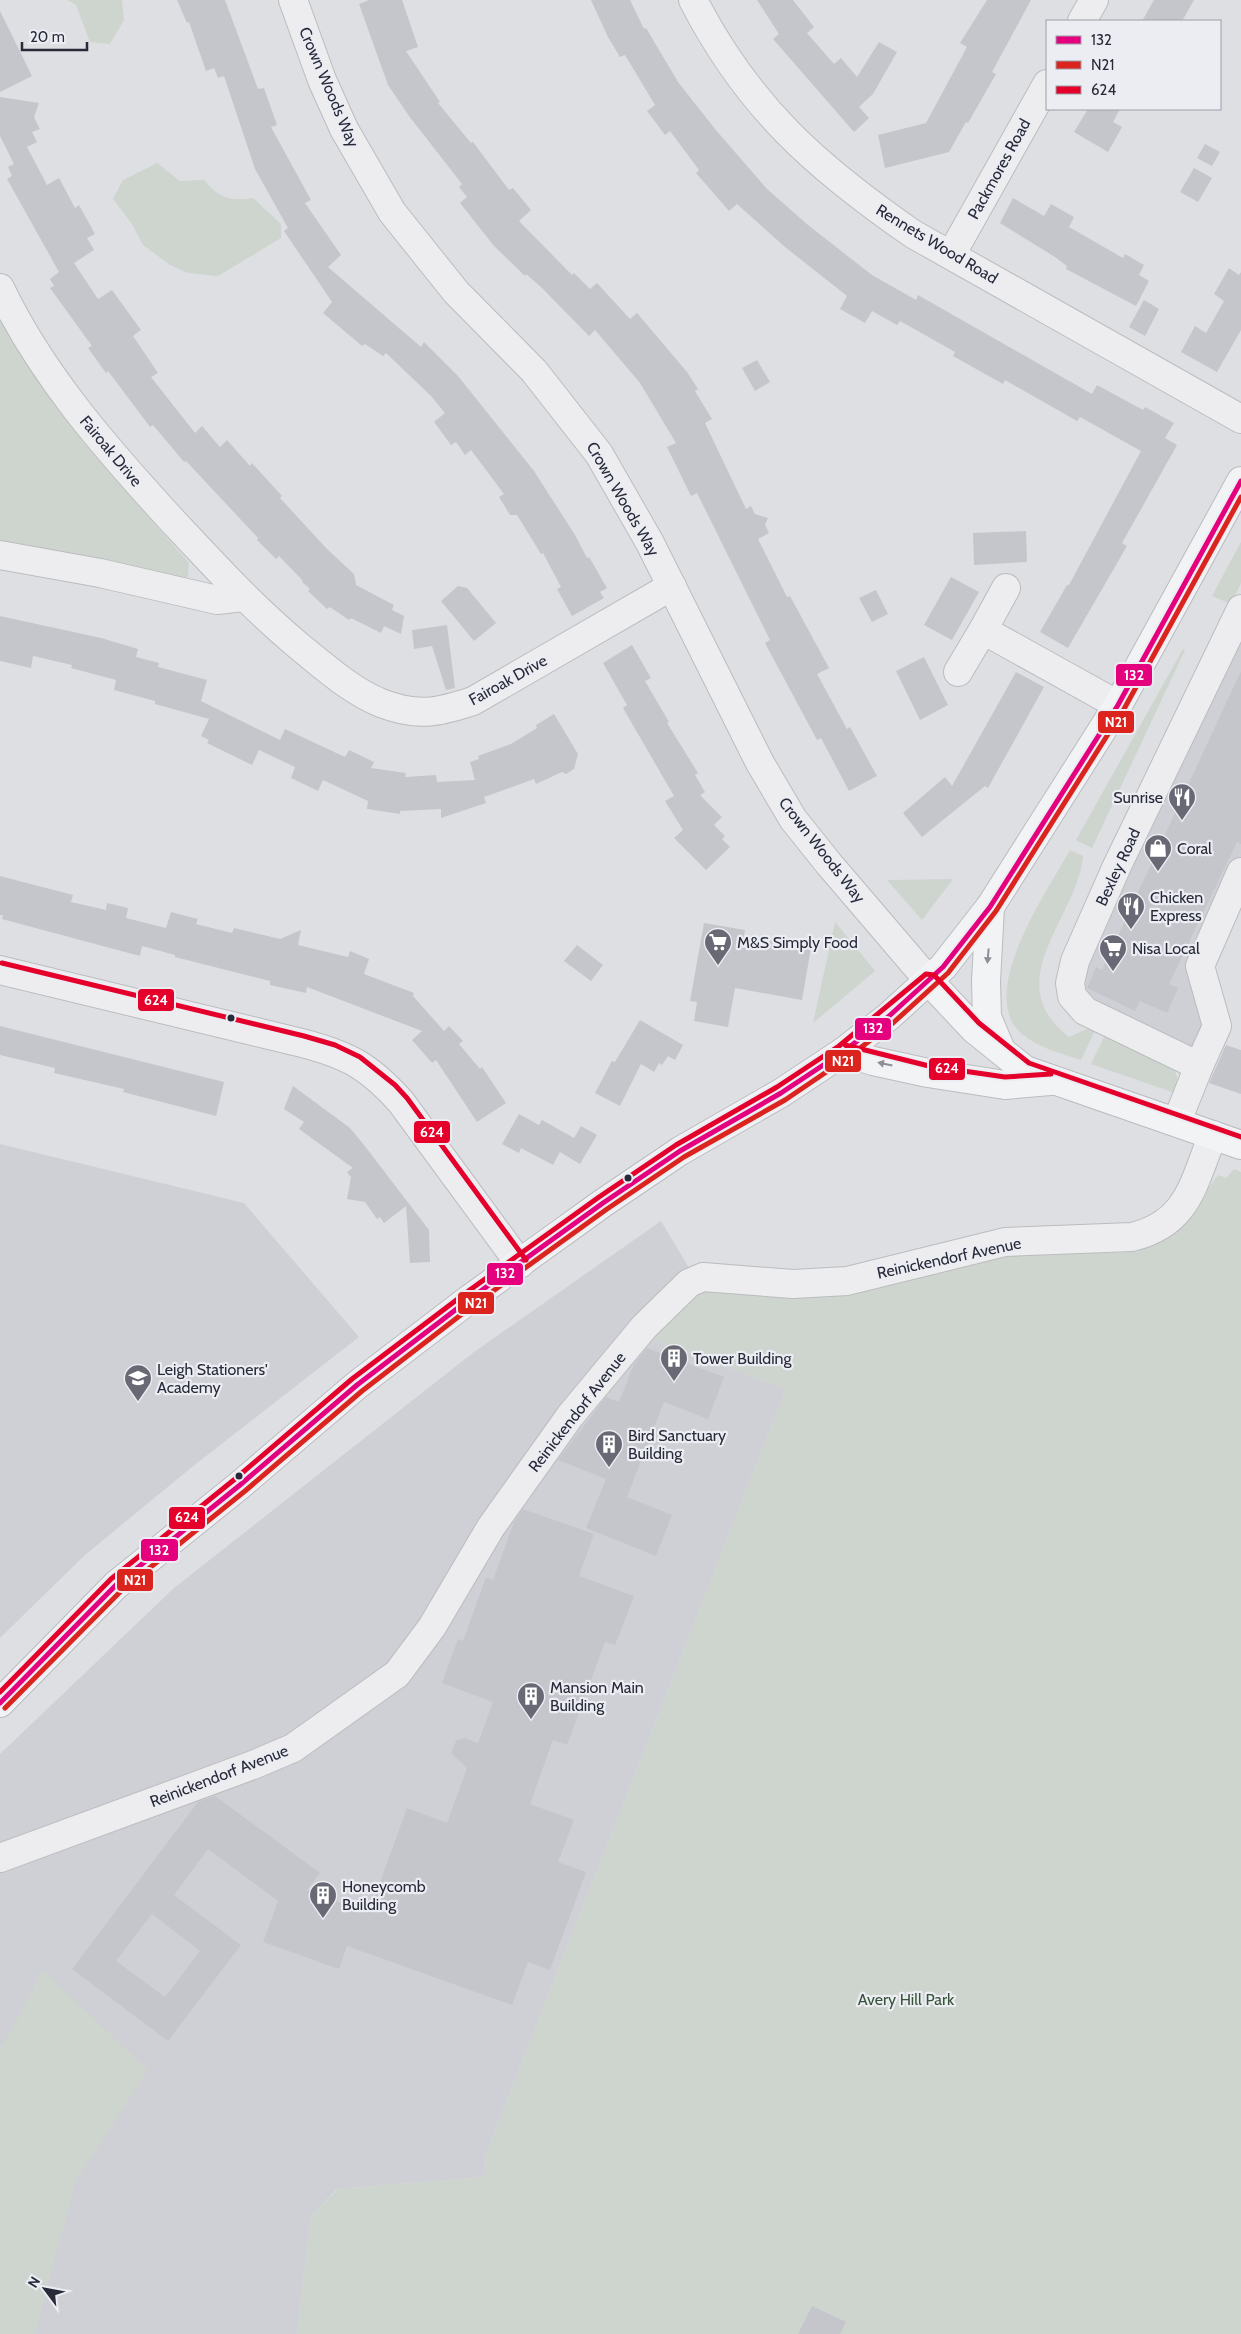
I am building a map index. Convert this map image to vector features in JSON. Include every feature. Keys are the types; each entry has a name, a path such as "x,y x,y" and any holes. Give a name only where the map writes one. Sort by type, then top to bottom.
{"main road":[{"path":"0,1703 116,1585 240,1485 357,1385 603,1203 680,1151 785,1091 843,1052 888,1017 929,981 961,946 990,907 1118,705 1241,481"},
{"path":"990,907 986,981 987,1016 1001,1052"},
{"path":"929,981 974,1028 1025,1070 1241,1145"},
{"path":"843,1052 874,1062 1005,1085 1054,1081"}],"street":[{"name":"Crown Woods Way","path":"293,0 322,80 344,129 392,212 456,292 534,371 579,426 617,482 672,586 760,763 794,819 829,864 929,981"},
{"name":"Rennets Wood Road","path":"693,0 706,26 751,92 785,132 822,167 864,200 913,234 1241,420"},
{"path":"1083,20 1094,0"},
{"name":"Packmores Road","path":"951,254 1046,86"},
{"name":"Fairoak Drive","path":"0,288 12,313 73,405 119,463 244,597 320,663 361,692 380,702 421,713 436,712 472,701 672,586"},
{"path":"0,555 100,573 217,600 244,597"},
{"path":"958,672 1006,588"},
{"name":"Bexley Road","path":"1199,1066 1085,1011 1072,996 1070,983 1075,961 1117,866 1241,608"},
{"path":"983,630 1118,705"},
{"path":"1177,1122 1217,1026 1200,966 1241,872"},
{"path":"0,970 305,1044 358,1062 382,1080 401,1102 520,1264"},
{"name":"Reinickendorf Avenue","path":"0,1858 252,1765 293,1748 397,1674 432,1627 491,1527 570,1416 644,1327 689,1284 704,1276 793,1284 847,1281 1005,1242 1132,1237 1151,1233 1168,1222 1186,1203 1213,1135"}],"shaded area":[{"path":"1241,609 1241,870 1196,964 1217,1026 1199,1066 1085,1011 1075,961"},
{"name":"Leigh Stationers' Academy","path":"0,1144 244,1203 359,1337 192,1467 85,1555 0,1638"},
{"path":"661,1221 701,1288 648,1338 786,1389 485,2156 486,2177 337,2189 311,2216 297,2334 0,2334 30,2067 0,2047 0,1754 174,1588 474,1352"}],"green space":[{"path":"67,0 122,0 124,20 110,44 90,42 76,5"},
{"path":"157,163 180,181 204,180 214,191 225,197 231,199 253,198 281,224 281,238 218,276 188,273 170,265 143,245 132,224 113,199 123,180"},
{"path":"0,316 22,355 83,442 189,563 188,577 175,582 0,550"},
{"path":"1241,542 1241,583 1231,604 1212,596"},
{"path":"1183,649 1185,650 1092,848 1076,840"},
{"path":"1070,850 1083,856 1078,879 1047,949 1040,972 1040,994 1049,1016 1069,1037 1098,1024 1081,1060 1042,1047 1022,1034 1010,1016 1007,994 1011,969 1020,942"},
{"path":"953,879 922,920 887,880"},
{"path":"835,922 875,971 813,1023"},
{"path":"1108,1029 1173,1066 1178,1080 1175,1093 1091,1064"},
{"name":"Avery Hill Park","path":"1234,1169 1241,1172 1241,2334 297,2334 311,2216 338,2189 486,2177 485,2156 786,1389 648,1338 701,1288 1001,1254 1137,1252 1187,1218 1218,1175 1226,1178"},
{"path":"42,1969 148,2070 76,2181 35,2334 0,2334 0,2049 28,2000"}],"building":[{"path":"177,0 225,0 258,89 264,88 277,125 271,127 311,200 305,203 341,255 328,267 421,347 424,342 458,376 534,471 607,588 600,592 604,598 572,616 557,589 561,587 543,553 541,554 517,515 510,515 499,497 504,494 471,450 465,455 456,442 451,445 434,422 445,413 431,396 386,353 383,356 365,344 362,346 323,313 332,302 284,231 288,228 255,169 224,76 218,78 214,68 206,71 189,22 187,23"},
{"path":"369,0 402,0 418,47 406,51 440,102 438,103 471,143 473,142 509,190 513,188 531,210 519,221 572,275 574,273 590,289 597,283 630,319 637,313 687,372 698,389 695,391 712,419 705,423 746,509 751,506 755,514 768,518 765,525 769,533 758,539 787,597 790,596 829,668 817,674 847,729 850,727 877,776 849,791 821,738 817,740 765,643 770,640 697,493 691,496 667,447 676,443 640,383 595,330 589,336 541,287 526,274 525,276 494,246 460,203 467,197 459,187 462,184 409,116 388,85 359,4"},
{"path":"591,0 630,0 644,29 646,28 678,82 715,129 767,189 808,225 872,275 916,300 918,295 1092,394 1097,385 1143,410 1145,407 1174,423 1165,438 1177,445 1122,543 1127,546 1068,648 1040,632 1067,585 1069,585 1141,451 1080,417 1077,421 1005,380 1003,384 953,356 955,352 900,321 897,325 872,311 865,323 840,309 847,296 785,247 737,204 729,211 696,173 699,170 670,131 665,135 647,111 655,105 625,55 620,57 608,37"},
{"path":"757,0 793,0 814,27 807,33 834,64 841,58 857,77 879,42 897,52 873,94 859,107 869,118 854,132 773,39 779,34"},
{"path":"987,0 1031,0 992,72 996,74 968,123 966,122 949,152 885,168 878,135 926,123 967,47 960,43"},
{"path":"1154,0 1194,0 1183,20 1143,20"},
{"path":"0,11 32,76 0,92"},
{"path":"0,97 39,103 34,117 40,129 32,132 37,142 27,147 47,185 59,178 75,208 79,205 95,234 87,238 94,250 74,263 98,299 112,290 141,330 133,336 158,373 151,377 195,433 202,426 220,447 227,440 250,466 252,463 282,496 280,498 327,549 354,574 356,585 394,605 392,610 404,616 401,634 384,626 381,633 351,618 349,620 330,607 327,609 308,591 310,589 279,556 276,559 257,540 258,538 186,461 184,462 153,425 150,427 108,371 106,373 88,348 92,346 50,288 54,286 50,279 59,272 7,179 12,176 8,167 14,164 0,136"},
{"path":"1087,110 1119,110 1113,122 1122,127 1108,152 1074,132"},
{"path":"1205,144 1220,152 1212,166 1197,158"},
{"path":"1194,168 1212,178 1198,202 1180,192"},
{"path":"1013,198 1044,216 1051,204 1074,217 1069,227 1123,258 1125,254 1144,265 1139,275 1149,281 1136,306 1066,269 1067,266 1055,257 1000,223"},
{"path":"1229,268 1239,275 1241,272 1241,330 1217,372 1181,352 1195,326 1206,333 1224,301 1214,294"},
{"path":"1144,300 1159,309 1145,336 1129,327"},
{"path":"757,360 770,382 755,391 742,368"},
{"path":"1026,531 1027,562 974,565 973,533"},
{"path":"951,577 979,592 952,640 924,625"},
{"path":"458,586 467,588 496,623 474,641 441,601"},
{"path":"876,590 888,614 872,622 859,598"},
{"path":"0,616 101,638 138,649 136,657 159,663 158,667 207,680 201,701 280,740 285,729 345,757 349,750 374,762 371,768 406,773 405,777 436,775 437,782 475,780 470,762 479,759 478,756 511,744 537,728 536,725 554,714 578,754 574,769 566,774 562,772 536,784 534,779 484,797 486,803 441,818 441,809 400,811 400,814 367,809 368,801 323,780 318,791 291,778 295,767 259,750 252,765 207,743 209,740 201,736 209,719 114,690 116,680 71,668 72,665 33,656 31,668 0,661"},
{"path":"447,625 455,688 446,690 432,646 414,649 412,630"},
{"path":"632,645 651,678 645,681 669,722 667,723 698,773 695,775 705,792 700,795 722,817 714,825 725,836 722,839 730,847 706,870 674,838 683,830 665,801 674,796 623,708 627,705 603,663"},
{"path":"924,657 948,705 920,720 896,671"},
{"path":"1241,671 1241,844 1237,842 1169,984 1178,988 1167,1013 1140,1001 1135,1011 1087,988 1096,967 1102,970"},
{"path":"1016,672 1044,687 988,788 985,786 922,837 903,813 945,777 952,786"},
{"path":"0,876 73,895 71,902 106,910 107,903 128,908 126,918 166,928 171,912 198,919 196,924 232,933 234,928 280,939 301,930 298,945 348,957 350,951 369,959 364,974 414,993 413,996 444,1031 449,1026 463,1041 459,1044 480,1069 482,1067 506,1103 477,1122 436,1060 432,1063 412,1040 422,1031 307,987 306,993 270,985 270,981 175,957 175,955 142,946 140,956 2,919 3,915 0,915"},
{"path":"704,923 745,930 744,936 811,948 802,1000 735,988 728,1027 694,1021 697,1002 690,1001"},
{"path":"577,945 603,965 591,981 564,961"},
{"path":"640,1020 683,1045 675,1060 668,1056 662,1065 659,1063 654,1072 641,1064 620,1106 595,1093 612,1061 615,1062"},
{"path":"0,1026 224,1082 216,1116 123,1092 124,1089 54,1073 55,1068 0,1055"},
{"path":"1226,1045 1241,1050 1241,1094 1209,1083"},
{"path":"293,1086 350,1128 364,1145 429,1230 430,1262 410,1263 406,1206 384,1223 380,1217 377,1219 365,1202 347,1199 351,1177 347,1172 353,1168 299,1129 304,1122 284,1109"},
{"path":"519,1114 539,1125 542,1120 574,1138 581,1126 597,1135 580,1164 560,1152 553,1165 521,1148 519,1153 502,1144"},
{"name":"Bird Sanctuary Building","path":"647,1348 724,1377 708,1419 664,1402 627,1497 672,1515 656,1556 586,1528 606,1479 558,1460 606,1397 619,1402 634,1364"},
{"path":"523,1509 594,1534 579,1576 634,1596 615,1645 605,1642 567,1745 553,1740 530,1804 574,1820 558,1862 586,1872 550,1970 528,1962 512,2005 347,1946 339,1969 263,1942 278,1901 208,1849 174,1895 241,1945 168,2041 72,1969 198,1802 215,1796 320,1873 307,1890 350,1906 352,1900 371,1907 407,1808 447,1823 467,1768 451,1753 454,1745 457,1740 465,1738 478,1743 493,1702 442,1683 458,1639 463,1641 486,1577 493,1580 514,1522","holes":["152,1914 200,1951 165,1997 116,1961"]},
{"path":"812,2306 846,2322 840,2334 798,2334"}],"transit line":[{"name":"132","path":"0,1703 116,1585 240,1485 357,1385 471,1298 603,1203 680,1151 781,1093 843,1052 888,1017 943,967 990,907 1118,705 1241,481"},
{"name":"N21","path":"5,1708 121,1591 245,1491 362,1391 475,1304 607,1209 684,1157 785,1100 847,1058 893,1023 948,973 996,911 1124,709 1241,497"},
{"name":"624","path":"2,963 304,1036 335,1045 360,1057 395,1085 407,1098 526,1260"},
{"name":"624","path":"0,1692 111,1579 235,1479 352,1379 467,1292 599,1197 676,1145 777,1087 839,1046 926,974 934,975 979,1023 1029,1063 1241,1137"},
{"name":"624","path":"845,1045 929,1066 1005,1077 1051,1074"}],"place":[{"name":"Sunrise","path":"1182,821"},
{"name":"Coral","path":"1158,872"},
{"name":"Chicken Express","path":"1131,930"},
{"name":"M&S Simply Food","path":"718,966"},
{"name":"Nisa Local","path":"1113,972"},
{"name":"Tower Building","path":"674,1382"},
{"name":"Leigh Stationers' Academy","path":"138,1402"},
{"name":"Bird Sanctuary Building","path":"609,1468"},
{"name":"Mansion Main Building","path":"531,1720"},
{"name":"Honeycomb Building","path":"323,1919"}]}
